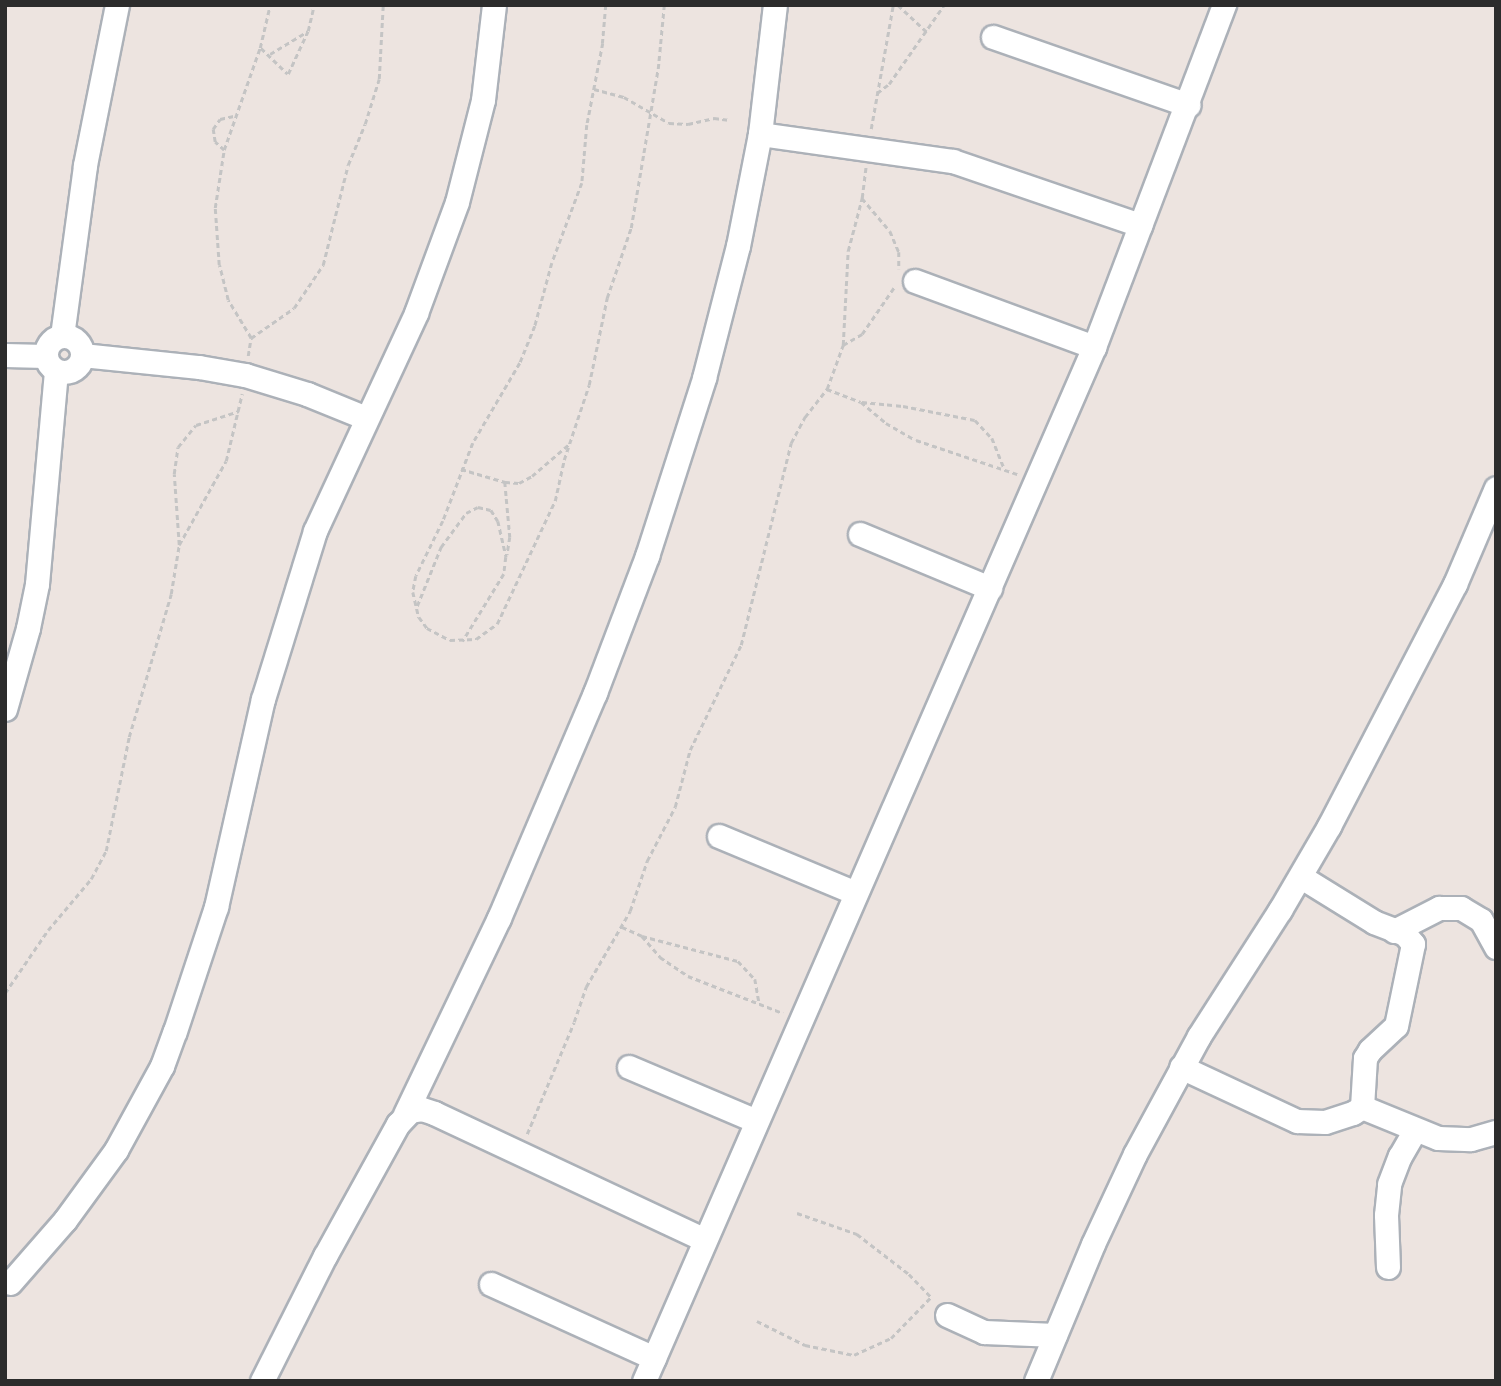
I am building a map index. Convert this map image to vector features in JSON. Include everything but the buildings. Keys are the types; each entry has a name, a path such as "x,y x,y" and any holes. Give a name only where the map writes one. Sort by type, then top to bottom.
{"street":[{"path":"62,336 85,165 117,5"},
{"path":"10,1283 86,1194 116,1150 162,1066 189,994 216,908 248,759 280,640 316,531 416,313 457,202 483,100 494,5"},
{"path":"262,1381 324,1256 405,1114 499,918 595,693 648,555 722,312 760,134 775,5"},
{"path":"644,1381 1094,347 1224,5"},
{"path":"993,37 1188,105"},
{"path":"760,134 924,155 980,168 1140,225"},
{"path":"903,279 1094,347"},
{"path":"5,709 28,628 37,584 51,363 47,345 62,336 76,340 82,355"},
{"path":"5,355 73,370 82,355"},
{"path":"82,355 199,367 245,375 307,394 366,418"},
{"path":"1036,1381 1113,1199 1181,1067 1301,877 1440,615 1472,549 1496,488"},
{"path":"860,534 990,588"},
{"path":"719,836 856,893"},
{"path":"1181,1067 1297,1121 1325,1122 1353,1114 1362,1107 1365,1058 1396,1026 1412,951 1411,938 1394,931 1301,877"},
{"path":"1394,931 1439,908 1461,908 1480,920 1496,947"},
{"path":"629,1068 756,1121"},
{"path":"1362,1107 1415,1130 1452,1141 1496,1132"},
{"path":"405,1114 416,1109 428,1110 705,1240"},
{"path":"1388,1268 1386,1215 1389,1184 1399,1156 1415,1130"},
{"path":"491,1284 654,1358"},
{"path":"947,1315 984,1332 1055,1335"}],"path":[{"path":"179,545 217,481 233,440 239,411 251,338 228,300 215,246 217,183 234,116 260,48 270,5"},
{"path":"260,48 270,54 288,74 308,31 314,5"},
{"path":"251,338 294,308 323,265 348,165 379,79 383,5"},
{"path":"606,5 605,35 594,89 582,183 552,263 529,345 484,421 461,469 443,521 416,576 413,592 415,610 427,628 437,636 463,641 488,633 497,624 513,584 555,502 569,444 589,385 607,298 631,228 663,34 663,5"},
{"path":"519,1153 586,987 622,927 647,861 675,807 690,750 741,645 791,443 827,389 843,345 848,251 862,198 893,5"},
{"path":"898,5 928,33"},
{"path":"877,93 889,84 928,33 944,5"},
{"path":"270,54 308,31"},
{"path":"594,89 624,97 649,113 676,124 714,118 730,120"},
{"path":"224,150 215,142 213,128 220,119 234,116"},
{"path":"843,345 862,334 903,279 896,241 862,198"},
{"path":"827,389 861,402 911,407 975,420 988,430 1004,467"},
{"path":"861,402 886,423 916,440 1004,467 1018,474"},
{"path":"5,993 48,930 91,879 106,851 128,737 171,594 179,545 174,474 178,447 196,425 239,411"},
{"path":"461,469 505,482 526,480 569,444"},
{"path":"463,641 478,613 500,585 510,537 505,482"},
{"path":"415,610 441,547 472,509 485,508 496,515 506,557"},
{"path":"622,927 642,936 738,961 755,979 759,1002"},
{"path":"642,936 660,957 688,976 783,1013"},
{"path":"797,1213 857,1234 909,1274 947,1315"},
{"path":"757,1321 805,1345 854,1354 891,1338 931,1297"}]}
